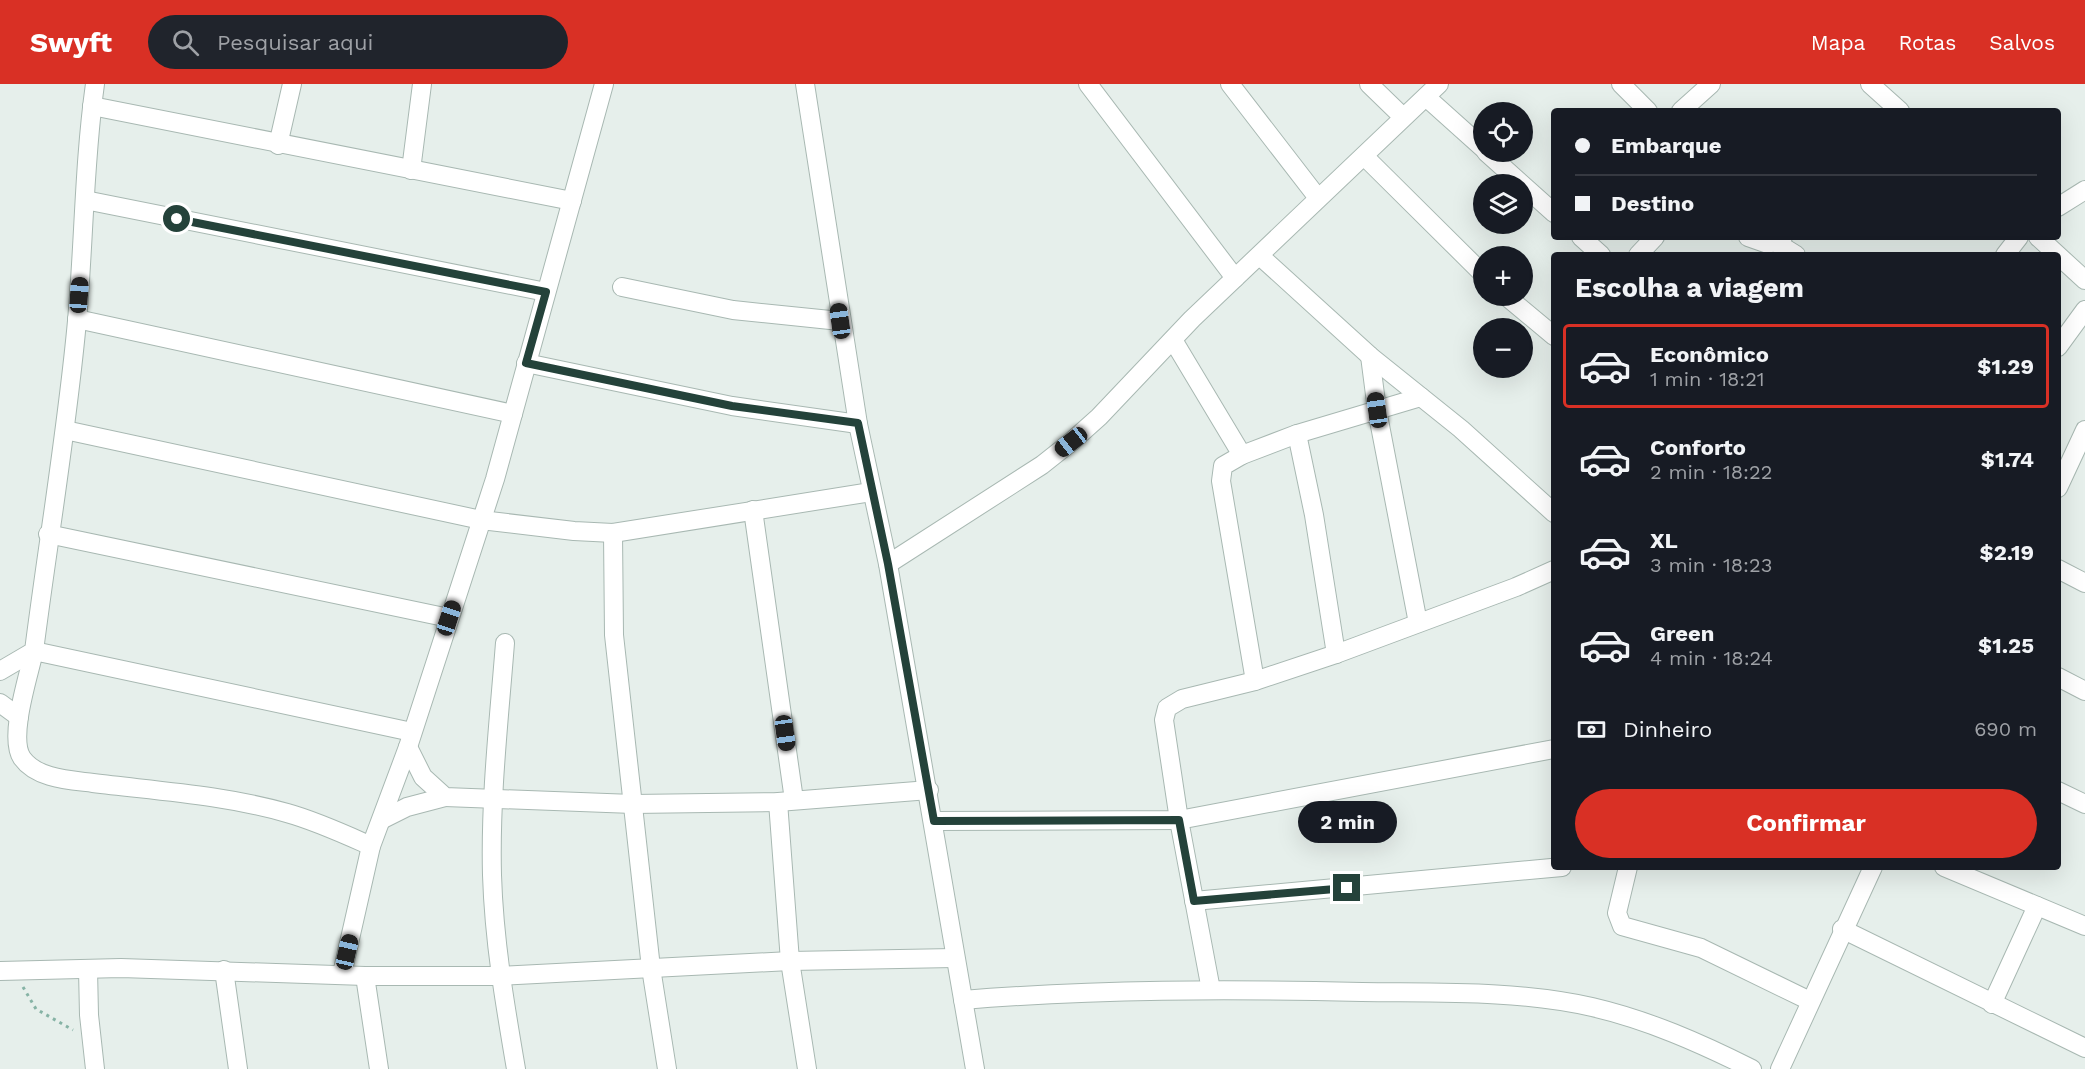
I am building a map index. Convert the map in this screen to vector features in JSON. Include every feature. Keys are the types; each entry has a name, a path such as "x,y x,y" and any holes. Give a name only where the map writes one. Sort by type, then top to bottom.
{"street":[{"path":"95,84 66,430 48,534 34,651 19,717 19,752 38,772 77,781 262,807 314,822 372,846"},
{"path":"278,145 292,84"},
{"path":"411,170 422,84"},
{"path":"342,974 372,846 410,740 481,520 513,414 604,84"},
{"path":"806,84 840,321 871,492 888,564 929,790 954,958 975,1069"},
{"path":"1088,84 1235,278"},
{"path":"1230,84 1318,198"},
{"path":"1370,84 1403,117"},
{"path":"888,564 1042,465 1064,448 1099,417 1235,278 1439,84"},
{"path":"1621,84 1645,108"},
{"path":"1684,108 1711,84"},
{"path":"1870,84 1892,108"},
{"path":"1426,97 1473,139"},
{"path":"92,106 278,145 572,201"},
{"path":"1364,156 1473,264"},
{"path":"1498,162 1551,210"},
{"path":"2061,205 2085,190"},
{"path":"85,200 546,292"},
{"path":"1584,240 1598,252"},
{"path":"1641,252 1652,240"},
{"path":"1754,240 1761,243 1774,240"},
{"path":"1780,240 1793,252"},
{"path":"2007,252 2017,240"},
{"path":"2041,240 2054,252"},
{"path":"1260,256 1370,356 1461,429 1551,510"},
{"path":"2061,258 2085,280"},
{"path":"622,287 733,310 840,321"},
{"path":"1518,306 1551,333"},
{"path":"2061,343 2085,310"},
{"path":"77,319 513,414"},
{"path":"1173,340 1242,455"},
{"path":"1370,356 1377,410 1418,623"},
{"path":"526,363 732,406 858,423"},
{"path":"1255,681 1221,476 1223,466 1242,455 1297,434 1420,397"},
{"path":"66,430 481,520 574,531 613,533 871,492"},
{"path":"2061,482 2085,430"},
{"path":"1297,434 1314,515 1336,654"},
{"path":"753,510 786,801 790,961 807,1069"},
{"path":"613,533 612,609 651,968 667,1069"},
{"path":"48,534 449,618"},
{"path":"1211,990 1179,820 1164,720 1167,708 1182,699 1255,681 1336,654 1551,571"},
{"path":"2061,571 2085,583"},
{"path":"505,643 493,800 492,874 500,976 516,1069"},
{"path":"0,671 34,651 410,740"},
{"path":"2061,679 2085,691"},
{"path":"0,703 19,717"},
{"path":"410,740 423,777 445,797"},
{"path":"934,821 1179,820 1551,751"},
{"path":"383,819 407,807 445,797 633,804 786,801 929,790"},
{"path":"2061,792 2085,804"},
{"path":"1194,901 1551,868"},
{"path":"1627,870 1617,913 1622,926 1701,948 1810,1001"},
{"path":"1780,1069 1842,929 1872,870"},
{"path":"1951,870 2085,926"},
{"path":"1992,1004 2037,906"},
{"path":"1842,929 2085,1048"},
{"path":"0,971 224,970 365,976 500,976 790,961 954,958"},
{"path":"88,969 95,1069"},
{"path":"224,970 238,1069"},
{"path":"365,976 379,1069"},
{"path":"963,1000 1016,996 1211,990 1462,993 1551,1000 1620,1015 1674,1032 1752,1069"}],"path":[{"path":"0,971 21,982 36,1009 66,1027 91,1037"}],"route":[{"path":"177,219 546,292 526,363 732,406 858,423 888,564 934,821 1179,820 1194,901 1347,888"}]}
